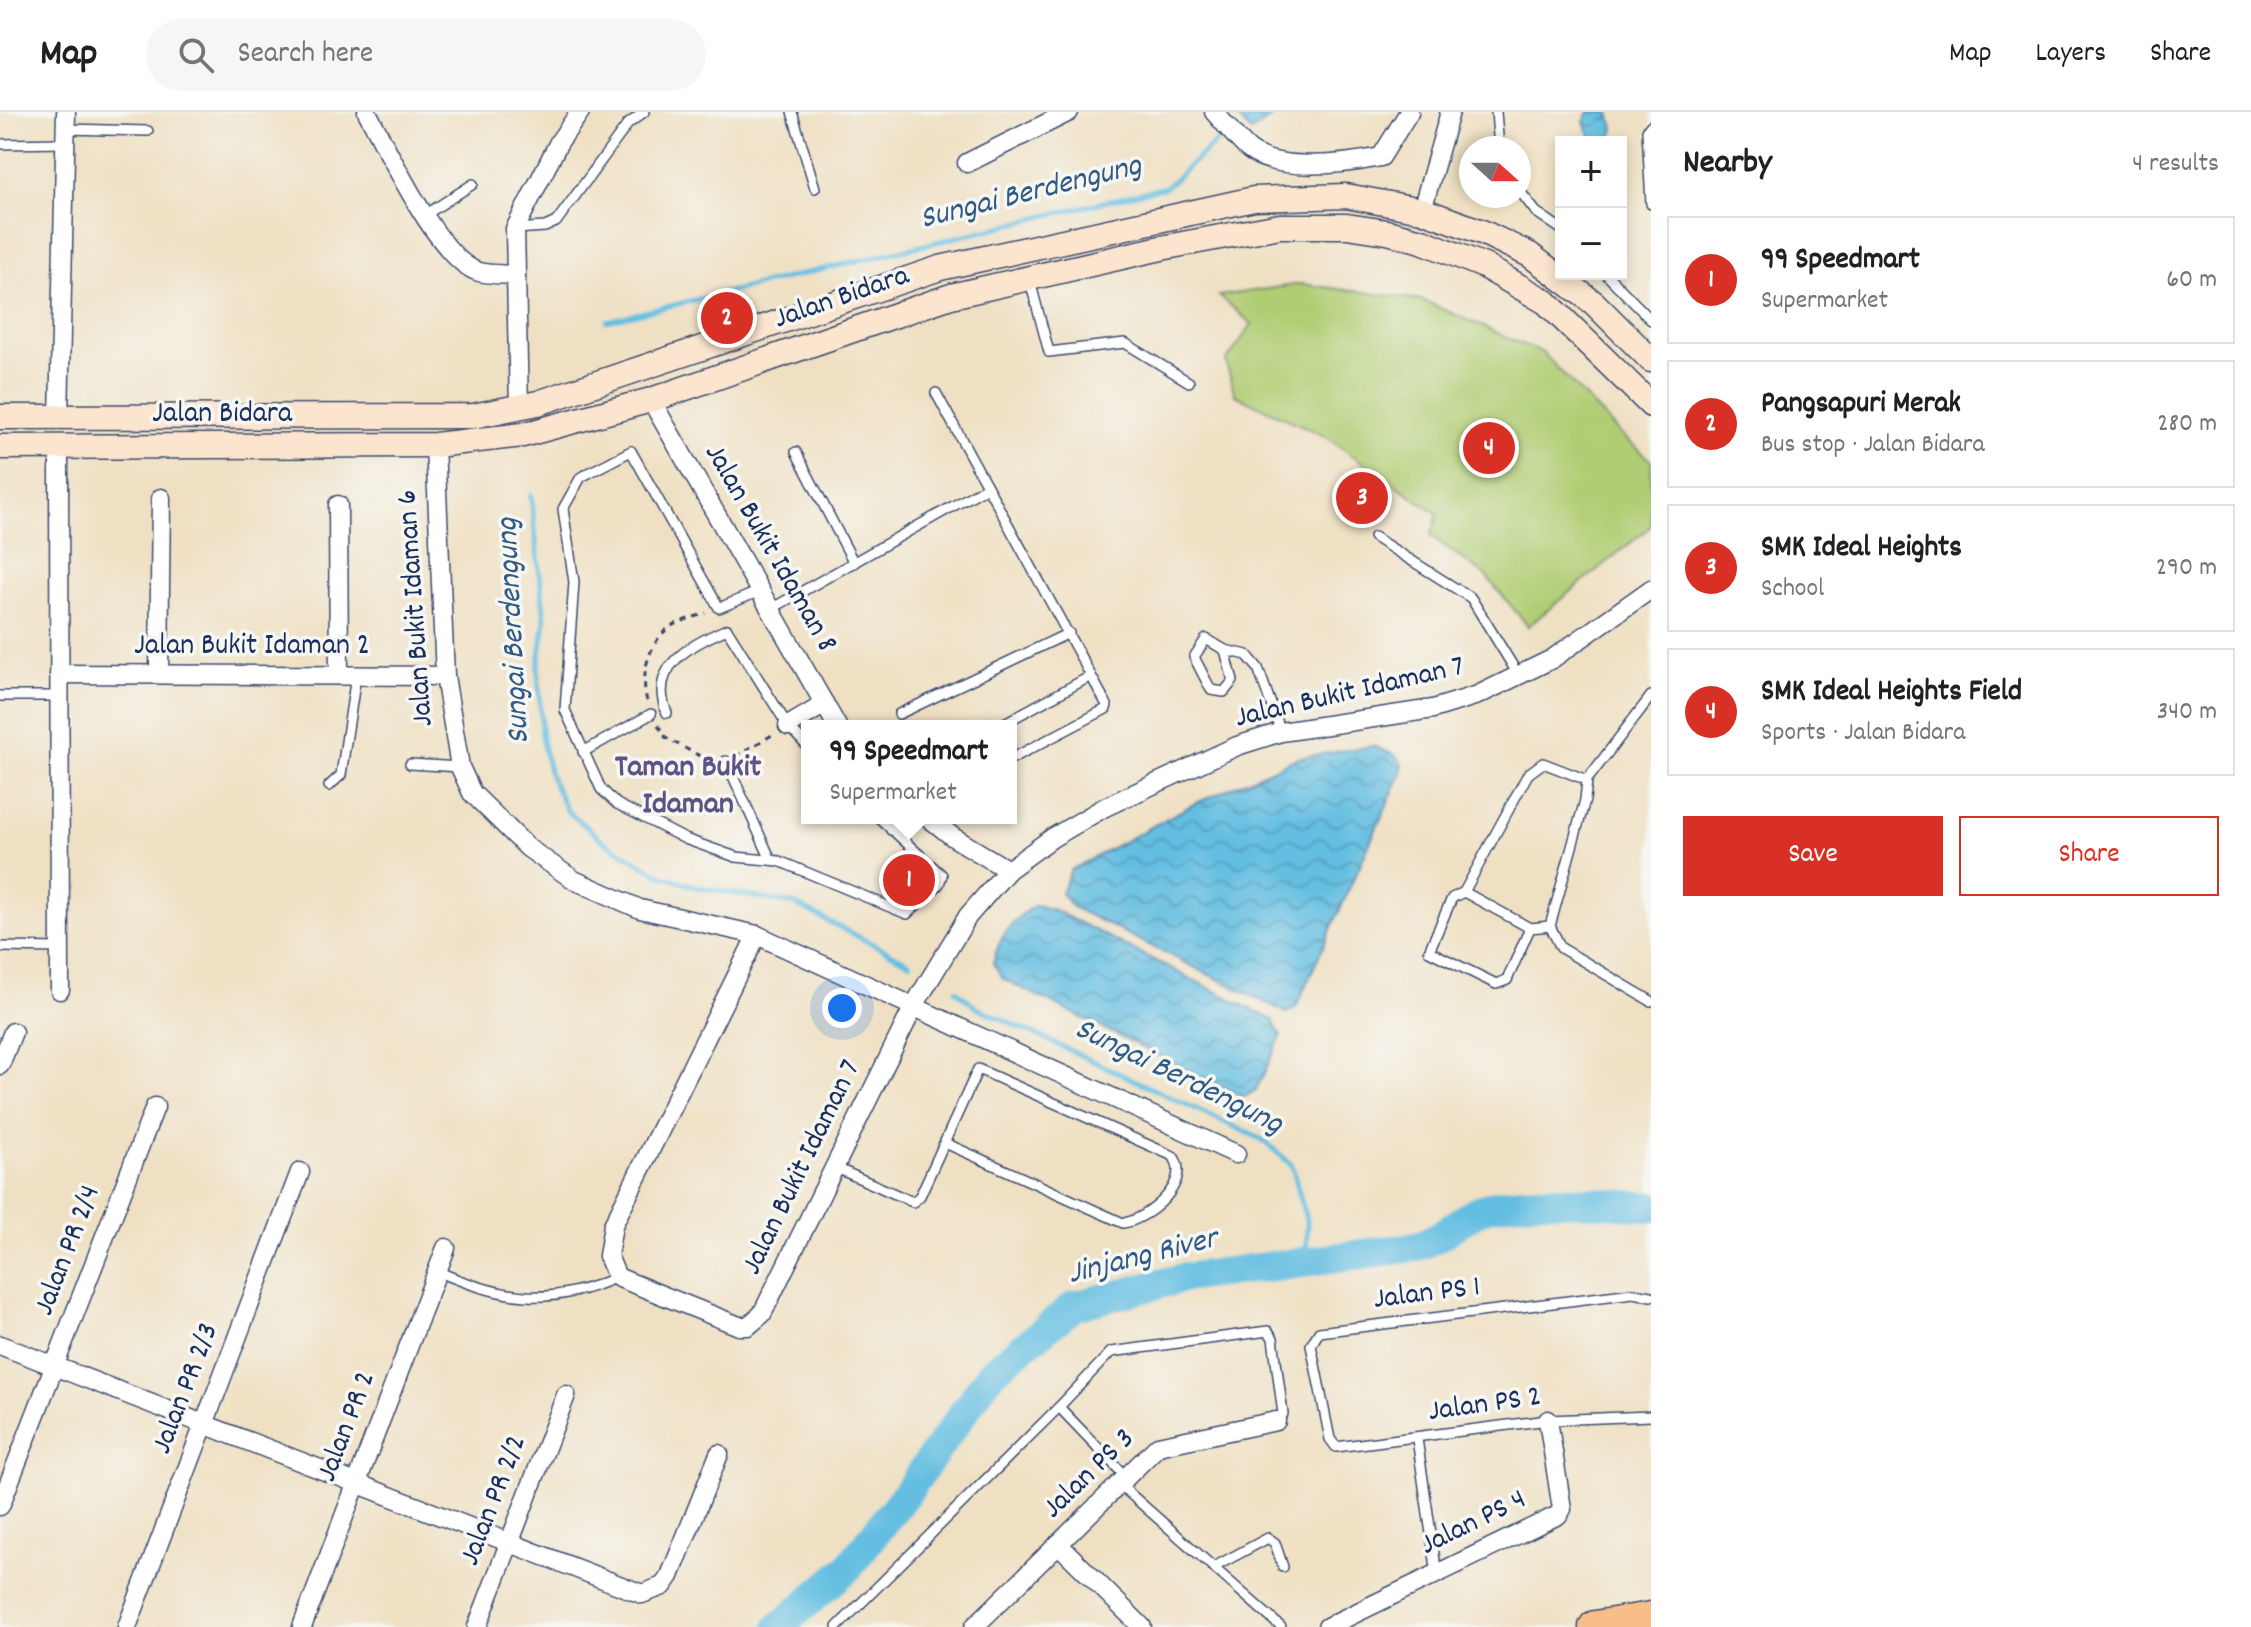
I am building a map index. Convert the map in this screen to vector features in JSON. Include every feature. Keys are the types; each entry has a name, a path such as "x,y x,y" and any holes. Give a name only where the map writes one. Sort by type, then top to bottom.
{"highway":[{"path":"1595,1627 1651,1618"}],"main road":[{"name":"Jalan Bidara","path":"0,417 434,417 519,407 940,268 1254,199 1346,196 1422,210 1482,232 1530,255 1594,303 1651,360"},
{"name":"Jalan Bidara","path":"0,447 435,445 523,435 651,400 951,296 1258,228 1347,226 1387,232 1422,241 1484,266 1546,302 1651,405"}],"street":[{"path":"367,112 438,238 457,260 479,272 516,275"},
{"path":"519,407 515,229 559,142 580,112"},
{"path":"967,163 1069,112"},
{"path":"1214,112 1249,150 1267,161 1286,164 1381,157 1409,112"},
{"path":"1422,210 1450,112"},
{"path":"59,418 66,128"},
{"name":"Jalan Bukit Idaman 8","path":"651,400 834,720"},
{"name":"Jalan Bukit Idaman 6","path":"435,445 445,676 460,767 472,793 528,848 574,880 640,909 757,935 915,1004 1236,1154"},
{"path":"59,448 60,990"},
{"path":"159,674 161,498"},
{"path":"338,505 347,676"},
{"name":"Jalan Bukit Idaman 7","path":"617,1277 731,1325 748,1326 762,1314 915,1004 968,916 1008,870 1052,838 1105,807 1237,746 1281,732 1433,709 1478,695 1552,659 1651,589"},
{"name":"Jalan Bukit Idaman 2","path":"59,674 445,676"},
{"path":"788,726 825,704"},
{"path":"937,824 1008,870"},
{"path":"617,1277 608,1256 613,1225 757,935"},
{"path":"0,1065 13,1032"},
{"name":"Jalan PR 2/4","path":"0,1506 155,1107"},
{"name":"Jalan PR 2/3","path":"127,1627 300,1172"},
{"name":"Jalan PR 2","path":"302,1627 446,1248"},
{"path":"0,1345 642,1594 663,1586 670,1576 719,1454"},
{"name":"Jalan PR 2/2","path":"477,1627 566,1395"},
{"name":"Jalan PS 4","path":"1327,1627 1560,1513 1548,1420"},
{"name":"Jalan PS 3","path":"982,1624 1158,1446 1276,1421"},
{"path":"1058,1544 1142,1627"}],"lane":[{"path":"515,229 545,227 556,222 628,124 644,112"},
{"path":"792,112 815,188"},
{"path":"1496,112 1498,136"},
{"path":"1651,125 1647,130 1651,204"},
{"path":"0,144 66,128 148,131"},
{"path":"425,215 473,184"},
{"path":"1531,206 1555,225"},
{"path":"1029,277 1049,352 1125,343 1189,382"},
{"path":"1612,280 1651,320"},
{"path":"936,393 1107,705 1106,709 1017,756"},
{"path":"760,591 719,608 631,451 581,477 563,509 574,582 565,710 601,789 617,804 685,839 736,857 771,860 816,874 907,914 939,884 942,875 885,824"},
{"path":"796,452 854,563"},
{"path":"770,609 987,487"},
{"path":"1374,537 1471,598 1519,676"},
{"path":"667,713 662,696 673,660 683,650 727,629 788,726 801,740"},
{"path":"899,714 1069,633"},
{"path":"1225,650 1233,681 1228,690 1217,694 1211,690 1194,657 1206,639 1225,650 1247,655 1258,668 1281,732"},
{"path":"329,786 341,775 347,676"},
{"path":"1010,720 1091,676"},
{"path":"0,696 59,696"},
{"path":"1651,696 1587,780 1585,800 1550,926 1561,948 1651,1001"},
{"path":"583,752 651,714"},
{"path":"726,761 771,860"},
{"path":"1530,928 1507,980 1496,984 1432,955 1429,944 1452,898 1464,892 1528,774 1543,763 1587,780"},
{"path":"410,764 460,767"},
{"path":"891,830 896,824"},
{"path":"1464,892 1530,928 1550,926"},
{"path":"0,947 60,948"},
{"path":"834,1167 913,1202 920,1196 978,1069 1173,1156 1179,1163 1179,1173 1164,1199 1142,1218 1123,1223 945,1143"},
{"path":"437,1271 501,1295 521,1298 587,1289 617,1277"},
{"name":"Jalan PS 1","path":"1330,1439 1311,1345 1319,1332 1633,1293 1651,1296"},
{"path":"837,1627 1111,1352 1263,1330 1273,1338 1283,1414 1276,1421"},
{"path":"1059,1407 1123,1481 1281,1627"},
{"name":"Jalan PS 2","path":"1330,1439 1336,1447 1346,1448 1548,1420 1651,1416"},
{"path":"1417,1439 1437,1574"},
{"path":"1216,1566 1268,1538 1275,1543 1283,1567"}],"path":[{"path":"651,714 666,738 714,763 726,761 788,726"}],"green space":[{"path":"1301,284 1422,300 1543,353 1620,434 1651,460 1651,526 1528,626 1485,575 1431,536 1438,514 1323,435 1235,395 1226,362 1252,324 1219,296"}],"water":[{"path":"1232,112 1279,112 1251,132"},
{"path":"1589,112 1610,112 1614,129 1612,136 1591,136 1584,122"},
{"path":"1373,746 1395,755 1403,765 1400,776 1296,1007 1287,1013 1072,907 1061,893 1071,870 1192,805 1297,758"},
{"path":"1035,905 1054,910 1273,1020 1281,1037 1256,1090 1244,1097 1003,979 993,963 999,944 1019,916"}],"waterway":[{"name":"Sungai Berdengung","path":"607,321 1166,187 1217,141"},
{"name":"Sungai Berdengung","path":"531,495 545,621 538,668 542,740 550,776 567,811 606,843 663,876 697,887 794,904 910,963"},
{"name":"Sungai Berdengung","path":"956,990 976,1007 1263,1140 1292,1165 1307,1224 1306,1261"},
{"name":"Jinjang River","path":"779,1627 847,1569 910,1488 992,1372 1074,1306 1183,1278 1414,1247 1432,1240 1478,1211 1495,1205 1563,1200 1651,1207"}],"place":[{"name":"Pangsapuri Merak","path":"727,318"},
{"name":"SMK Ideal Heights Field","path":"1489,448"},
{"name":"SMK Ideal Heights","path":"1362,498"},
{"name":"99 Speedmart","path":"909,880"}],"district":[{"name":"Taman Bukit Idaman","path":"688,788"}]}
